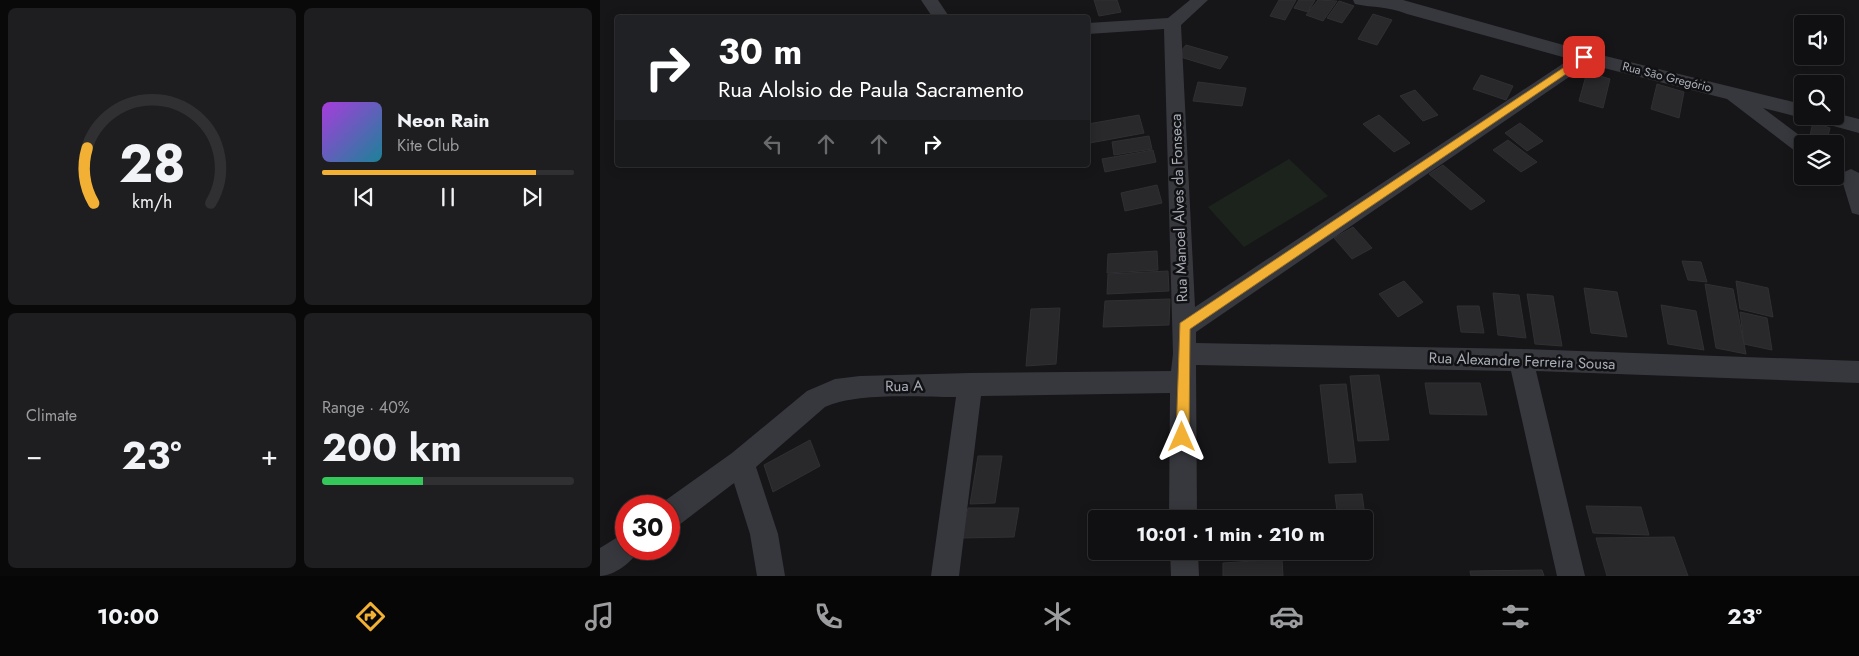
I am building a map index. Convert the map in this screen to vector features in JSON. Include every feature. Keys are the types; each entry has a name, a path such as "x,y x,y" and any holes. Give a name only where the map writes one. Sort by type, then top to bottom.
{"street":[{"path":"929,0 940,15"},
{"path":"1090,28 1172,23 1200,0"},
{"name":"Rua São Gregório","path":"1361,0 1390,1 1413,10 1584,57 1794,109"},
{"name":"Rua Manoel Alves da Fonseca","path":"1172,23 1185,354 1182,382 1183,510"},
{"path":"1184,327 1584,57"},
{"path":"1728,92 1794,140"},
{"path":"1844,122 1859,126"},
{"path":"1848,176 1859,207"},
{"name":"Rua Alexandre Ferreira Sousa","path":"1185,354 1521,360 1859,372"},
{"path":"1521,360 1571,576"},
{"name":"Rua A","path":"680,507 741,462 816,399 835,390 860,387 970,384 1182,382"},
{"path":"945,576 970,384"},
{"path":"741,462 764,534 771,576"},
{"path":"600,565 615,554"},
{"path":"1184,560 1184,576"}],"shaded area":[{"path":"1289,159 1328,196 1244,247 1208,207"}],"building":[{"path":"1094,0 1117,0 1121,12 1099,16"},
{"path":"1279,0 1296,0 1285,20 1270,16"},
{"path":"1299,0 1315,0 1308,12 1294,8"},
{"path":"1318,0 1337,1 1323,21 1306,15"},
{"path":"1339,1 1354,6 1342,23 1327,18"},
{"path":"1373,14 1392,20 1377,45 1358,39"},
{"path":"1186,45 1228,57 1220,69 1177,56"},
{"path":"1587,72 1610,79 1603,108 1579,101"},
{"path":"1481,75 1513,86 1506,100 1473,89"},
{"path":"1198,82 1246,88 1242,106 1193,101"},
{"path":"1657,84 1684,92 1679,118 1651,109"},
{"path":"1415,90 1438,115 1423,121 1400,96"},
{"path":"1139,115 1144,133 1090,143 1090,124"},
{"path":"1379,115 1410,143 1394,152 1363,124"},
{"path":"1520,123 1543,141 1527,151 1505,133"},
{"path":"1812,125 1822,125 1830,128 1828,135 1810,135"},
{"path":"1149,136 1152,149 1114,155 1112,142"},
{"path":"1508,140 1537,162 1521,172 1493,150"},
{"path":"1153,150 1156,162 1105,172 1102,159"},
{"path":"1443,165 1485,201 1471,210 1429,174"},
{"path":"1157,185 1162,203 1125,211 1121,193"},
{"path":"1353,227 1372,248 1352,259 1334,238"},
{"path":"1157,251 1158,270 1107,273 1108,254"},
{"path":"1682,261 1701,262 1707,282 1688,280"},
{"path":"1168,271 1169,291 1107,294 1108,274"},
{"path":"1404,281 1423,302 1398,317 1379,294"},
{"path":"1736,281 1768,288 1773,317 1740,309"},
{"path":"1705,284 1733,289 1746,354 1716,348"},
{"path":"1584,288 1617,292 1627,337 1591,333"},
{"path":"1493,293 1519,295 1526,338 1498,335"},
{"path":"1527,294 1553,296 1562,346 1535,344"},
{"path":"1170,299 1169,325 1103,327 1105,301"},
{"path":"1661,305 1696,311 1704,350 1668,344"},
{"path":"1457,306 1479,306 1484,333 1461,332"},
{"path":"1060,308 1056,364 1026,366 1031,309"},
{"path":"1740,312 1767,318 1772,350 1744,344"},
{"path":"1379,375 1389,440 1358,441 1350,376"},
{"path":"1425,383 1480,383 1487,415 1430,414"},
{"path":"1346,384 1356,462 1329,463 1320,385"},
{"path":"810,440 820,466 773,492 764,465"},
{"path":"978,456 1002,456 995,503 970,504"},
{"path":"1362,494 1364,510 1337,510 1335,495"},
{"path":"1586,506 1641,507 1649,535 1593,533"},
{"path":"968,508 1019,508 1014,537 962,538"},
{"path":"1674,537 1688,576 1607,576 1596,538"},
{"path":"1282,560 1283,576 1223,576 1223,563"},
{"path":"1542,570 1544,576 1471,576 1470,571"}],"route":[{"path":"1182,437 1184,327 1584,57"}]}
